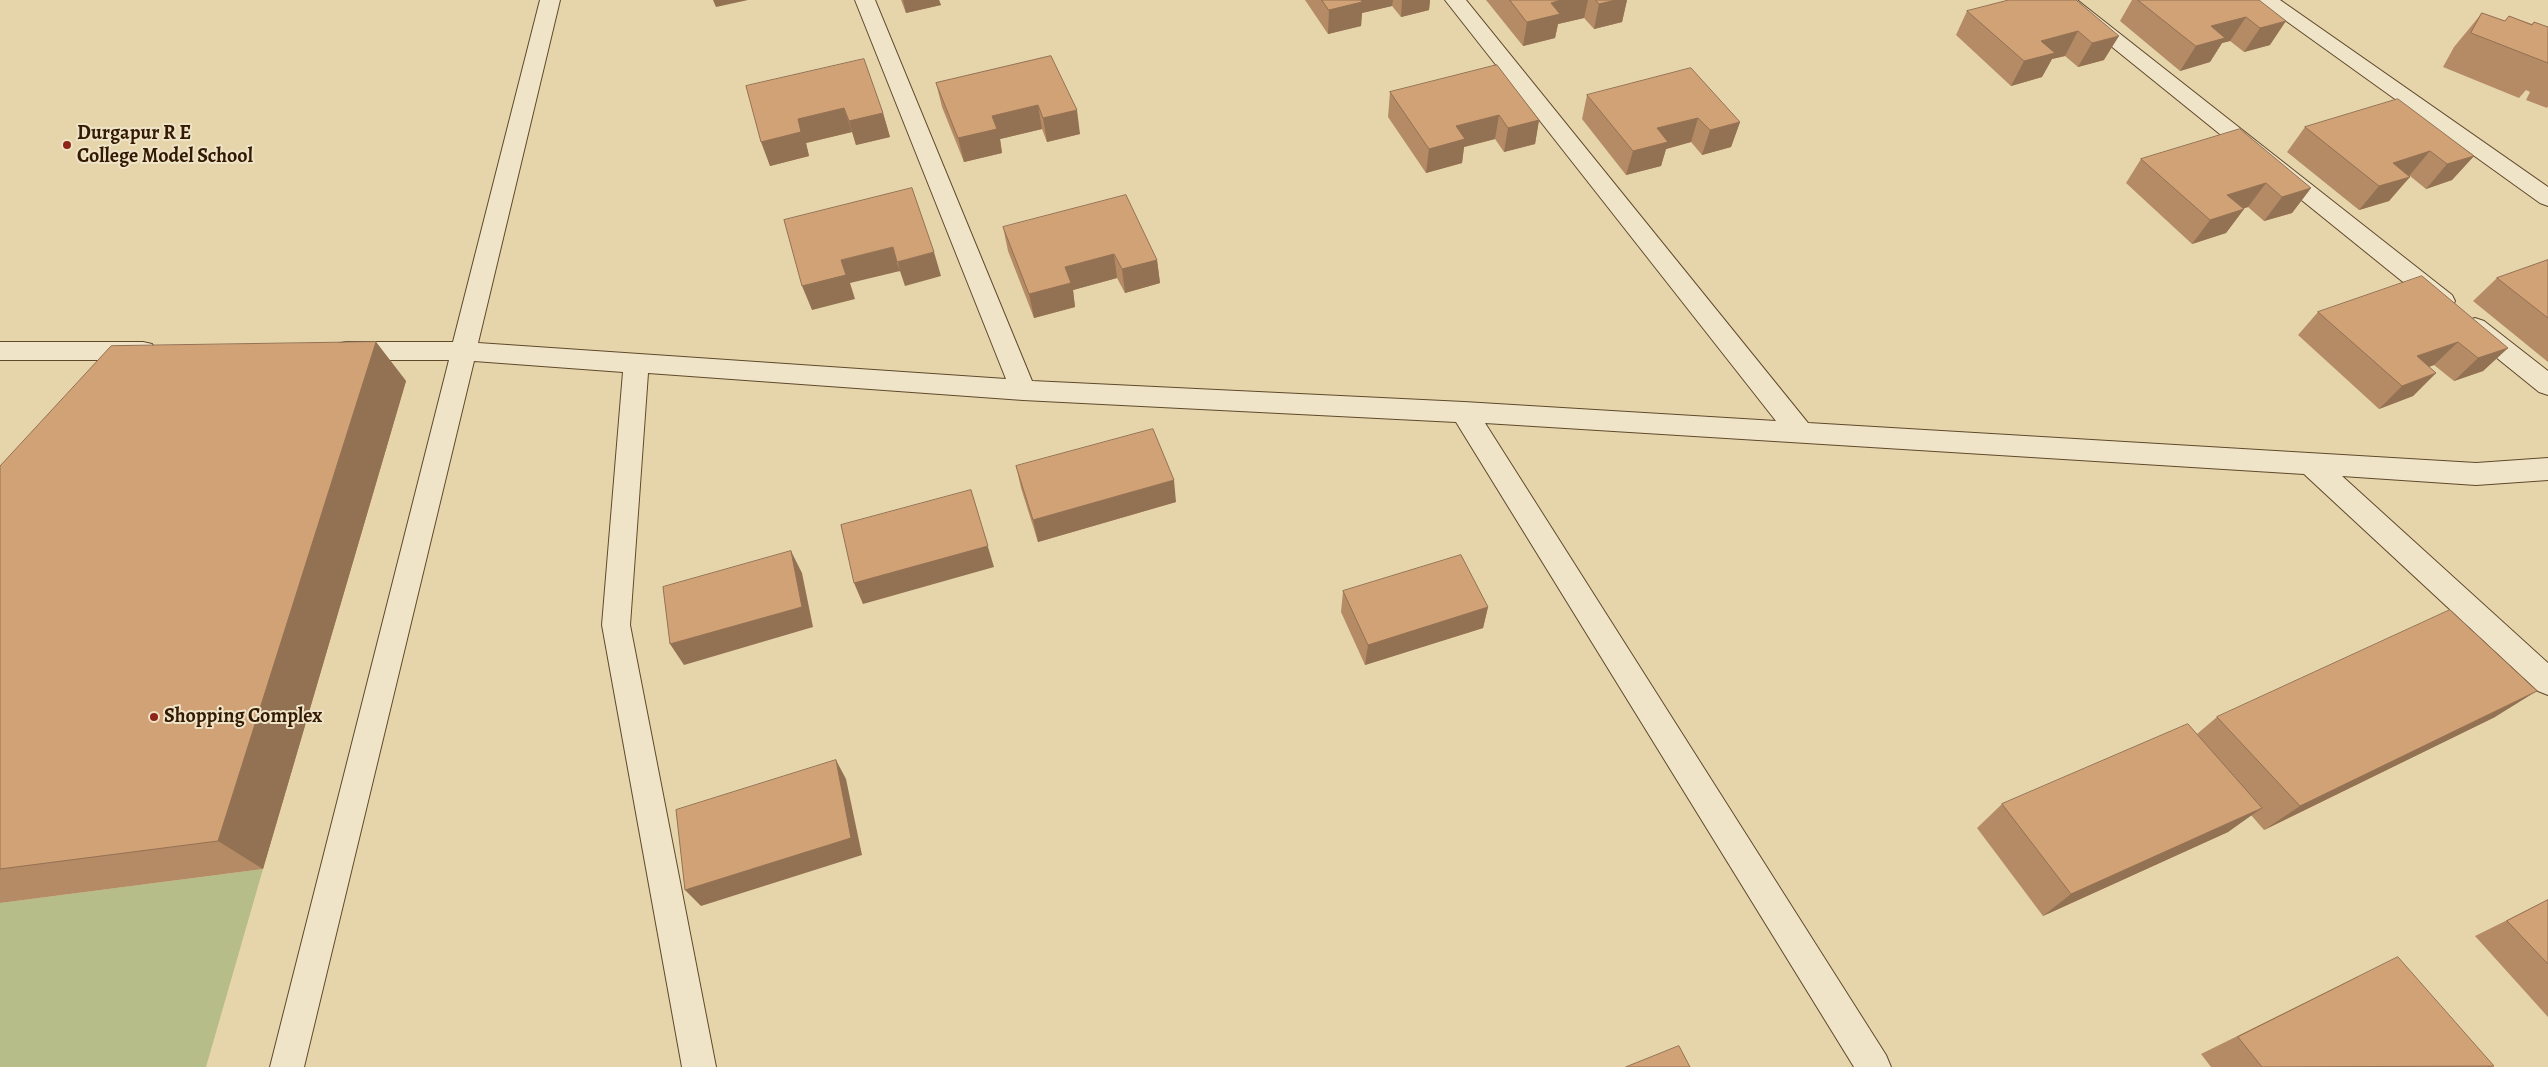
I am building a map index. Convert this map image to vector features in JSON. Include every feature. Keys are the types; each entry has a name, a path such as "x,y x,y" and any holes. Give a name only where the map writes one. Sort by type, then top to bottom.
{"street":[{"path":"287,1067 550,0"},
{"path":"865,0 1023,390"},
{"path":"1455,0 1800,432"},
{"path":"2064,0 2548,385"},
{"path":"2267,0 2548,198"},
{"path":"0,351 167,351"},
{"path":"325,351 462,351 1023,390 1464,412 2476,474 2548,469"},
{"path":"636,364 616,625 699,1067"},
{"path":"1464,412 1874,1067"},
{"path":"2310,463 2548,682"}],"green space":[{"path":"263,869 206,1067 0,1067 0,903"}],"building":[{"path":"1322,0 1361,0 1362,2 1329,10"},
{"path":"1510,0 1561,0 1551,3 1560,14 1527,22"},
{"path":"1596,0 1616,0 1599,4"},
{"path":"2009,0 2076,0 2119,36 2092,43 2078,31 2041,41 2055,53 2024,61 1967,11"},
{"path":"2138,0 2259,0 2286,21 2260,28 2246,17 2211,26 2225,38 2196,46"},
{"path":"2482,13 2505,21 2509,16 2532,25 2534,22 2548,27 2548,63 2471,33"},
{"path":"1051,56 1077,110 1043,118 1038,105 992,116 997,129 958,138 936,83"},
{"path":"864,59 883,113 849,121 844,108 798,119 801,132 761,142 746,86"},
{"path":"1497,65 1539,120 1508,128 1499,115 1456,126 1465,139 1429,149 1390,92"},
{"path":"1691,68 1740,122 1710,130 1698,118 1657,128 1668,142 1633,151 1587,95"},
{"path":"2398,99 2474,156 2447,164 2430,151 2393,163 2410,177 2379,186 2305,127"},
{"path":"2240,129 2311,188 2282,197 2266,183 2227,195 2244,209 2210,220 2141,159"},
{"path":"912,188 934,252 897,262 893,247 841,260 846,275 802,286 784,220"},
{"path":"1126,195 1157,260 1122,269 1114,254 1065,267 1071,283 1029,294 1003,227"},
{"path":"2548,260 2548,318 2497,278"},
{"path":"2422,276 2508,348 2478,358 2458,342 2417,356 2436,373 2402,386 2318,312"},
{"name":"Shopping Complex","path":"376,342 218,841 0,869 0,466 111,346"},
{"path":"1153,429 1174,480 1033,520 1016,466"},
{"path":"971,490 988,546 854,583 841,525"},
{"path":"791,551 802,607 670,644 663,587"},
{"path":"1461,555 1488,607 1368,645 1343,591"},
{"path":"2450,610 2537,691 2300,806 2217,717"},
{"path":"2188,724 2262,808 2071,894 2002,804"},
{"path":"836,760 851,838 685,890 676,810"},
{"path":"2548,900 2548,964 2507,921"},
{"path":"2398,957 2494,1066 2262,1067 2238,1037"},
{"path":"1679,1046 1690,1067 1626,1067"}],"place":[{"name":"Durgapur R E College Model School","path":"67,145"},
{"name":"Shopping Complex","path":"154,717"}]}
